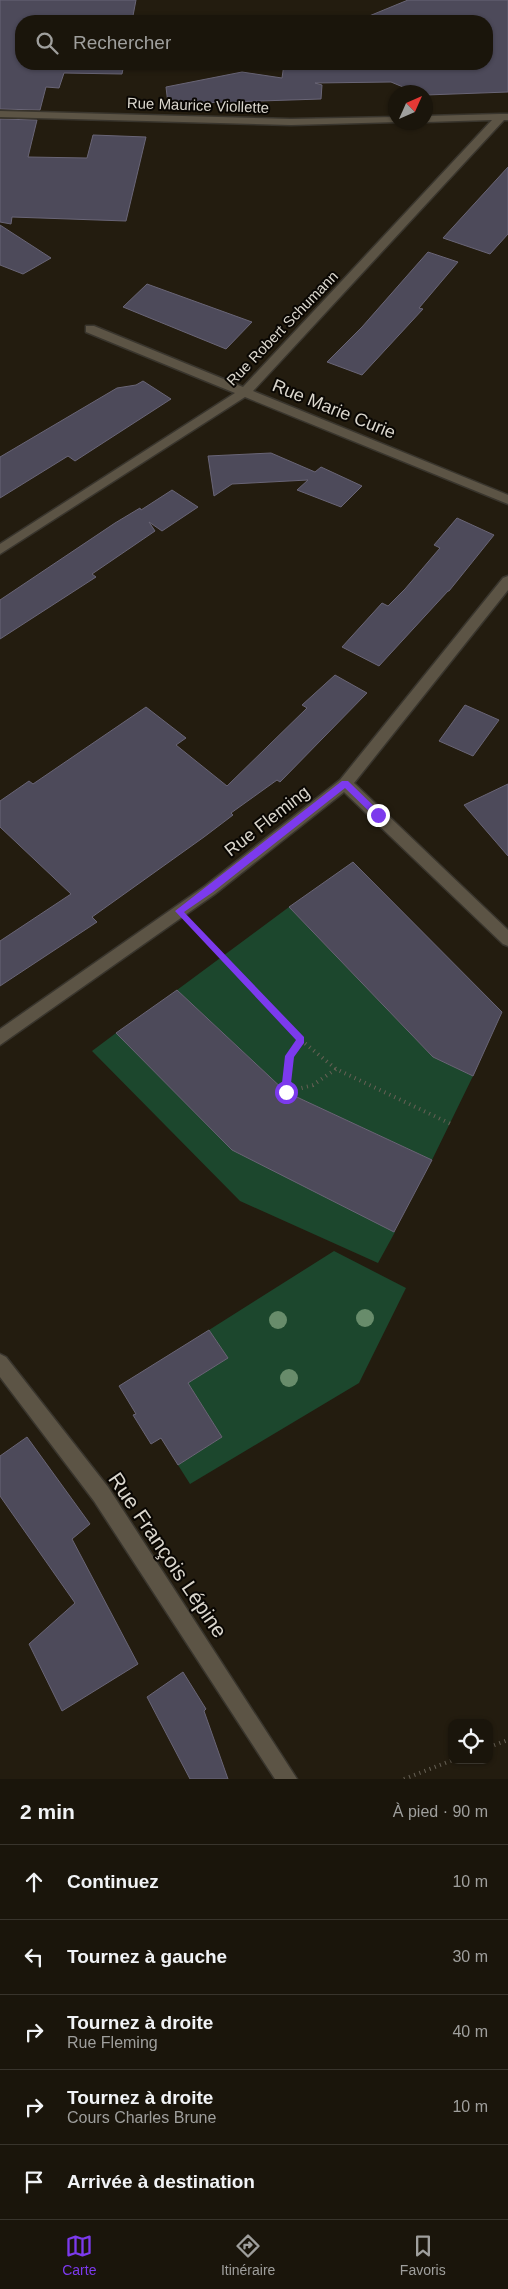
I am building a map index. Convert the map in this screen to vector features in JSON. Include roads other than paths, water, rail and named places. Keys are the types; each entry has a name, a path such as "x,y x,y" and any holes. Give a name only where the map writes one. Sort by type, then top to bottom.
{"street":[{"name":"Rue Maurice Viollette","path":"0,114 291,122 388,120"},
{"path":"433,119 505,117"},
{"name":"Rue Robert Schumann","path":"0,550 246,391 505,117"},
{"name":"Rue Marie Curie","path":"90,329 246,391 508,500"},
{"name":"Rue Fleming","path":"0,1038 210,890 345,784 508,581"},
{"path":"345,784 508,940"},
{"name":"Rue François Lépine","path":"0,1363 101,1494 287,1779"}]}
